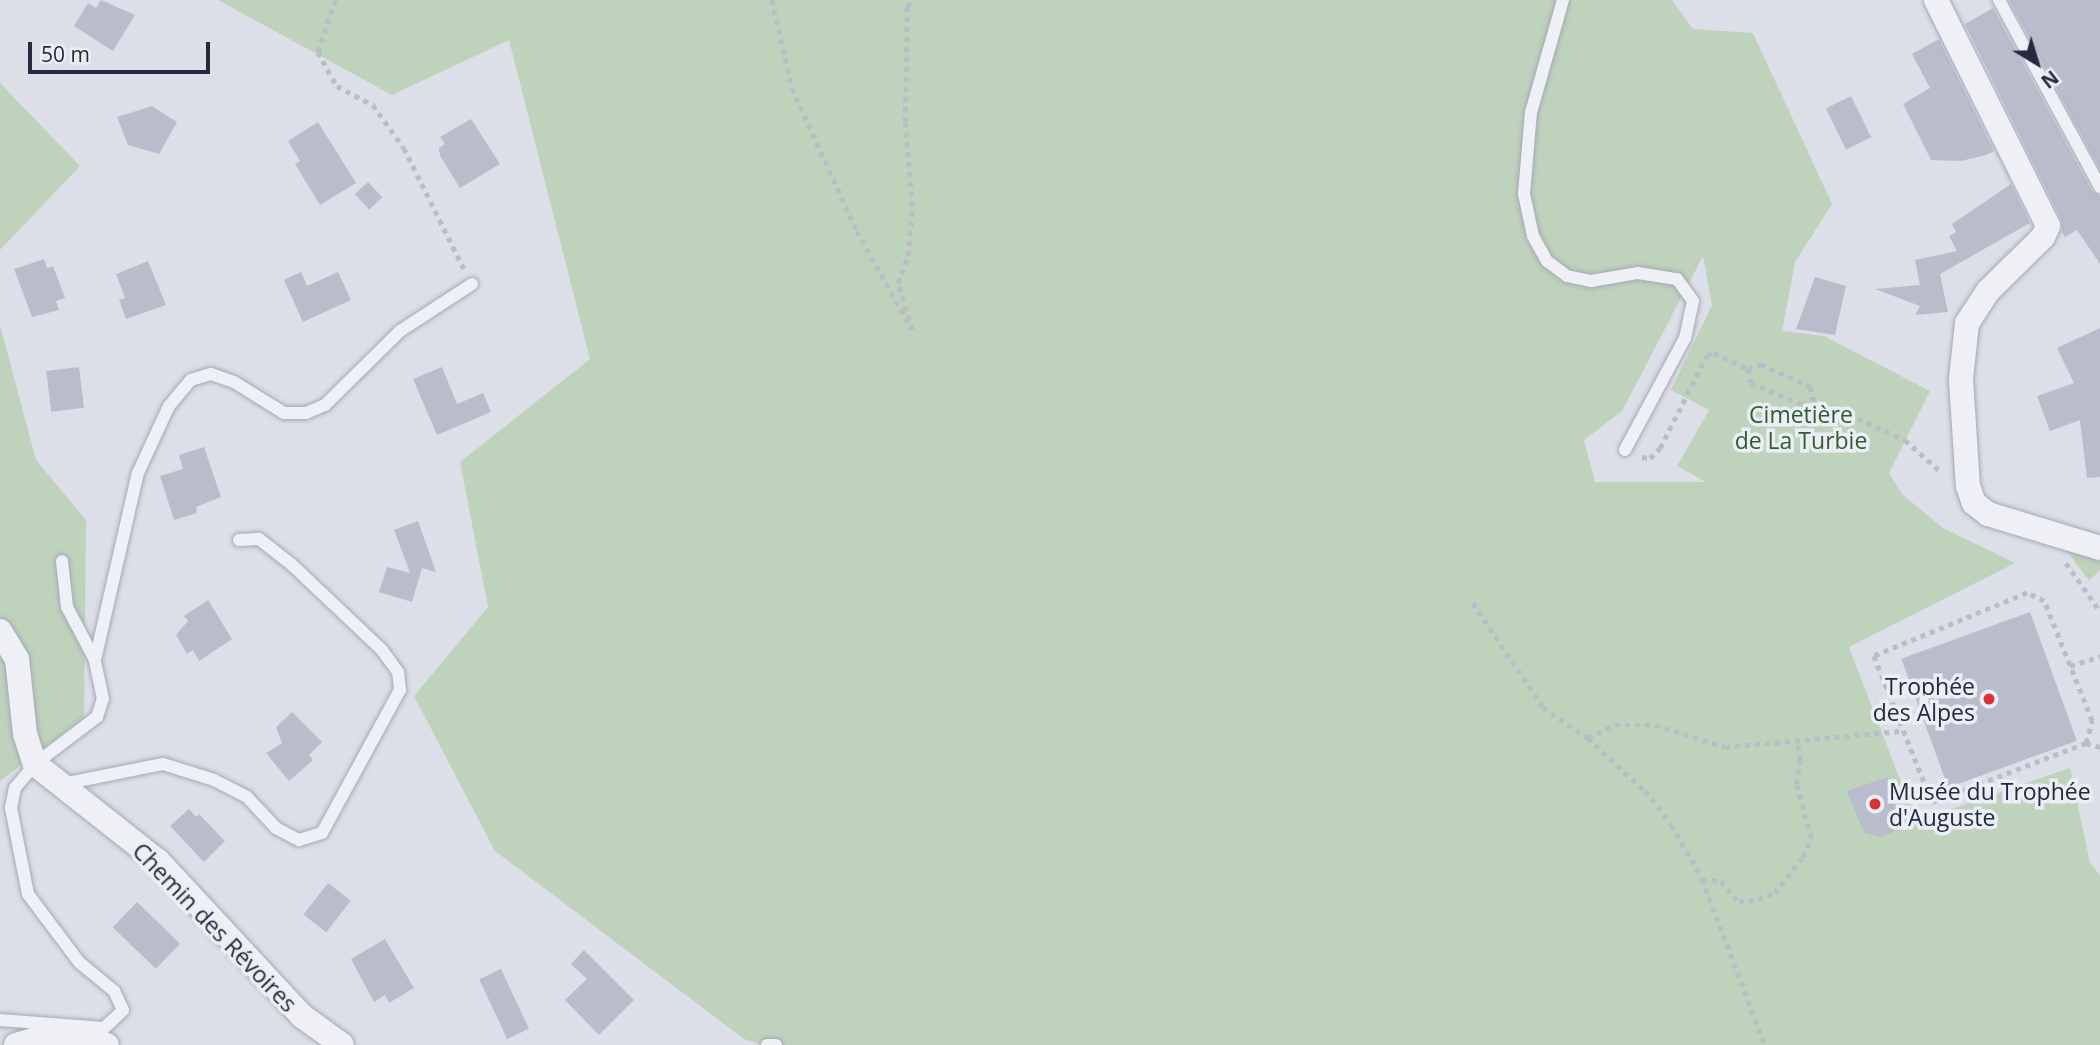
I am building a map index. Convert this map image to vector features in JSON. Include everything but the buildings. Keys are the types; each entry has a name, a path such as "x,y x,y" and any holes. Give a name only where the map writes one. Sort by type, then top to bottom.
{"street":[{"path":"1936,0 2048,226 2043,237 1988,291 1967,323 1961,379 1968,486 1975,503 1988,514 2100,548"},
{"path":"0,631 17,659 25,734 35,764"},
{"name":"Chemin des Révoires","path":"35,764 158,861 302,1016 342,1045"},
{"path":"302,1016 318,1045"},
{"path":"16,1045 36,1039 107,1045"}],"lane":[{"path":"1563,0 1531,112 1524,194 1533,236 1547,261 1567,276 1591,281 1638,273 1676,279 1693,301 1685,338 1625,450"},
{"path":"1999,0 2100,187"},
{"path":"95,660 138,473 169,406 191,380 211,374 234,382 284,413 306,413 325,405 400,331 472,284"},
{"path":"65,789 72,782 163,764 214,780 247,797 276,828 299,839 322,833 400,690 398,672 382,650 291,564 259,539 239,540"},
{"path":"0,1020 104,1028 123,1010 114,991 79,962 28,894 11,808 15,788 35,764 97,718 103,699 95,660 67,607 62,561"},
{"path":"767,1045 776,1045"}],"path":[{"path":"336,0 318,52 337,86 373,105 404,148 472,284"},
{"path":"772,0 792,88 857,231 912,330 898,284 908,256 912,207 905,122 907,7 912,0"},
{"path":"2048,226 2066,221 2100,196"},
{"path":"1625,450 1650,458 1660,448 1707,355 1714,353 1748,369 1761,364 1811,387 1812,398"},
{"path":"1748,369 1751,383 1802,405 1812,398"},
{"path":"1812,398 1906,439 1944,476 1968,486"},
{"path":"2057,536 2060,554 2100,611"},
{"path":"2086,743 2092,721 2044,601 2026,593 1874,656 1901,731 1932,802 2086,743 2100,747"},
{"path":"1473,603 1543,707 1588,738 1645,791 1672,825 1702,879 1765,1045"},
{"path":"2070,666 2100,656"},
{"path":"1588,738 1615,725 1655,725 1725,747 1901,731"},
{"path":"1702,879 1721,881 1739,902 1758,899 1774,893 1803,858 1811,838 1796,784 1800,760 1797,740"}],"green space":[{"name":"Cimetière de La Turbie","path":"218,0 1672,0 1693,29 1753,33 1832,204 1795,262 1782,331 1824,336 1930,391 1889,473 1902,494 1943,528 2015,563 1849,647 1916,821 2070,768 2090,863 2100,875 2100,1045 763,1045 744,1039 495,851 414,696 488,607 460,462 590,359 509,40 392,95","holes":["1703,256 1712,305 1671,390 1709,410 1677,466 1706,482 1595,482 1584,440 1622,411"]},
{"path":"0,83 80,166 0,250"},
{"path":"0,325 36,460 86,520 84,718 0,781"},
{"path":"2065,548 2100,557 2100,570 2089,581"}],"place":[{"name":"Trophée des Alpes","path":"1989,699"},
{"name":"Musée du Trophée d'Auguste","path":"1875,804"}]}
